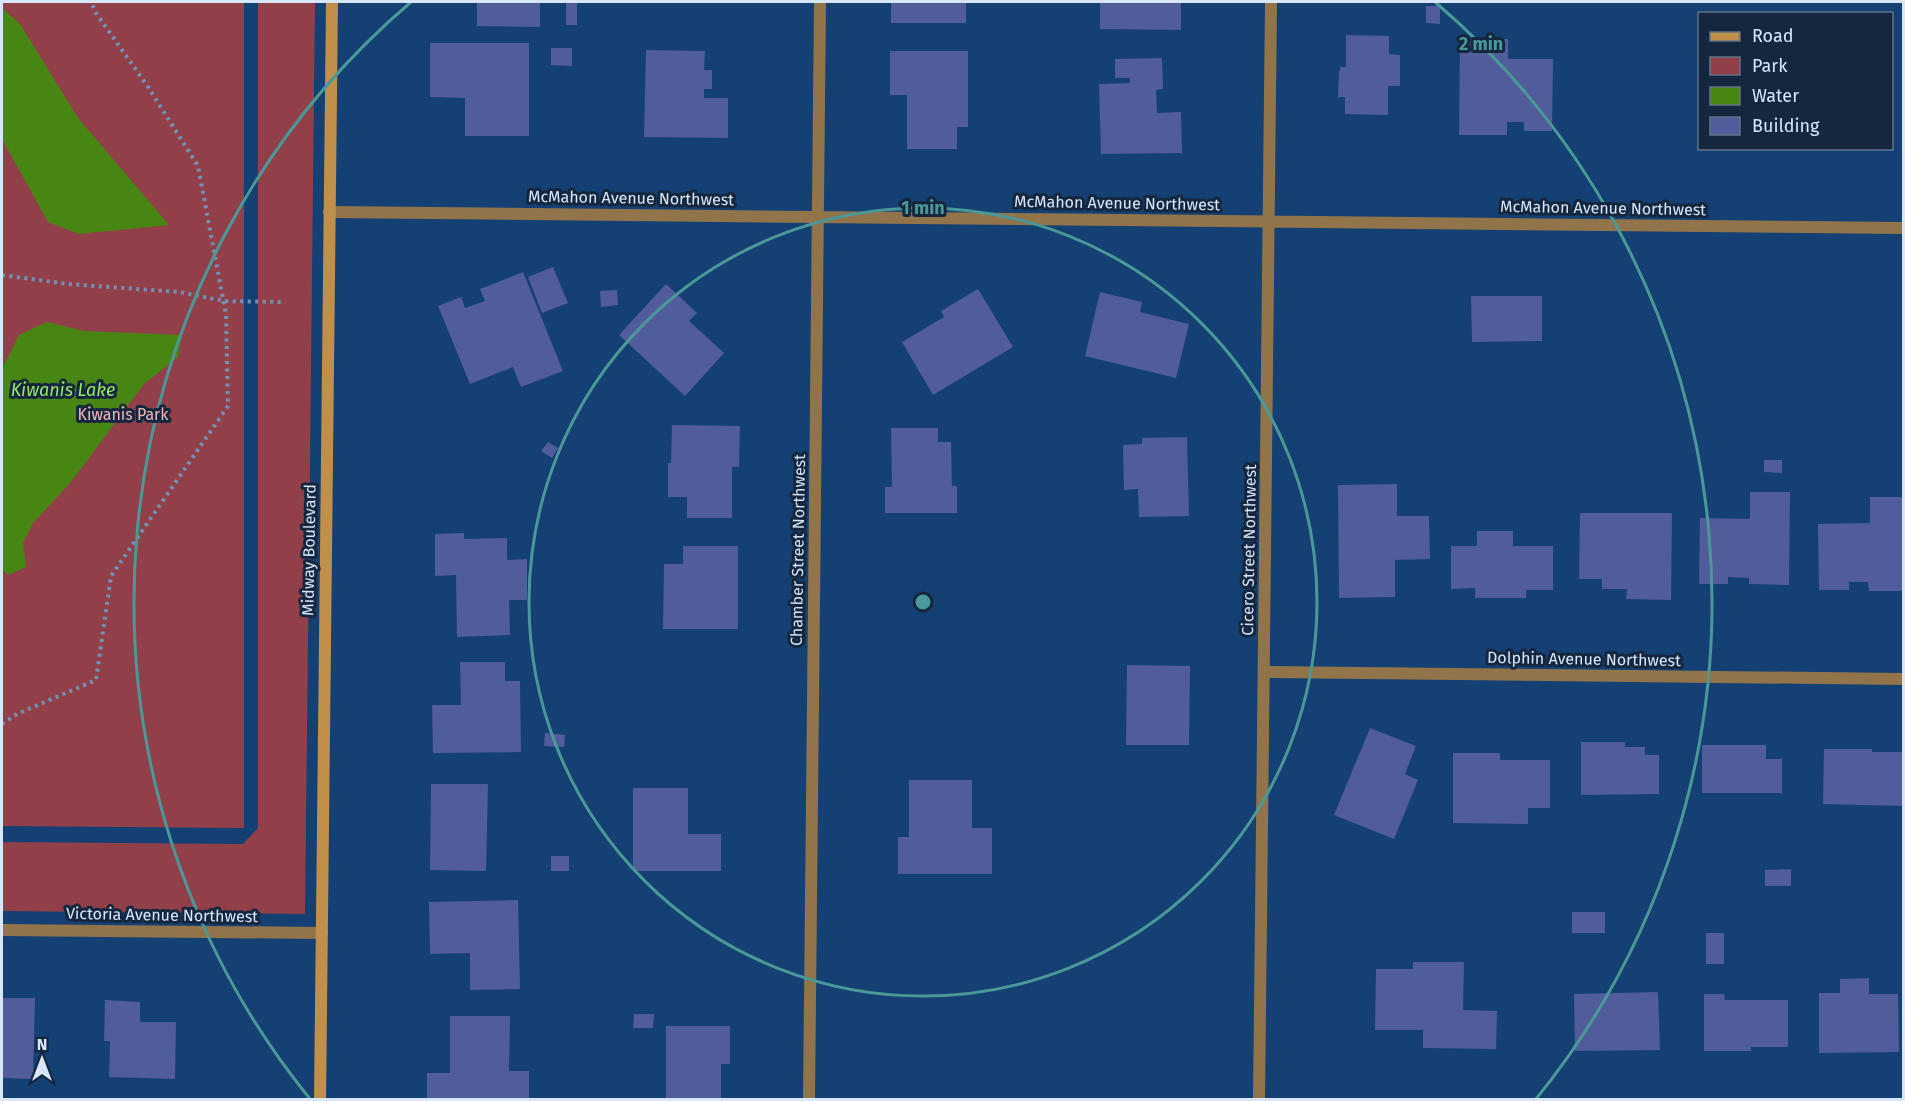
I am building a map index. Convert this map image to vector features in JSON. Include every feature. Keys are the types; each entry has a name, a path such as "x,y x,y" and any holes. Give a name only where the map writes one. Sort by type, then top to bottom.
{"street":[{"name":"Midway Boulevard","path":"320,1100 332,2"},
{"name":"Chamber Street Northwest","path":"809,1100 820,2"},
{"name":"Cicero Street Northwest","path":"1259,1100 1271,2"},
{"name":"McMahon Avenue Northwest","path":"329,212 1904,228"},
{"name":"Dolphin Avenue Northwest","path":"1264,672 1904,679"},
{"name":"Victoria Avenue Northwest","path":"2,930 322,933"}],"path":[{"path":"2,724 16,714 96,680 111,576 228,406 226,315 198,166 148,87 96,13 91,2"},
{"path":"2,275 68,284 180,292 224,301 282,302"}],"green space":[{"name":"Kiwanis Park","path":"2,2 244,2 244,828 2,826"},
{"path":"258,2 315,2 305,914 2,911 2,842 243,844 258,828"}],"water":[{"path":"2,8 20,24 78,118 169,225 79,234 48,222 2,139"},
{"name":"Kiwanis Lake","path":"47,322 84,331 182,335 178,357 144,384 71,482 33,523 23,543 26,567 8,575 2,570 2,369 19,335"}],"building":[{"path":"477,2 540,2 540,27 477,26"},
{"path":"566,2 577,2 577,25 566,25"},
{"path":"891,2 966,2 966,23 891,23"},
{"path":"1100,2 1181,2 1181,30 1100,29"},
{"path":"1426,6 1440,6 1440,24 1426,23"},
{"path":"1346,35 1389,36 1389,54 1400,55 1400,86 1388,86 1388,115 1345,114 1345,97 1338,97 1340,67 1346,67"},
{"path":"1460,39 1508,39 1508,59 1553,59 1552,131 1524,131 1524,122 1507,122 1507,135 1459,135"},
{"path":"430,43 529,43 529,136 465,136 465,98 430,97"},
{"path":"551,48 572,48 572,66 551,65"},
{"path":"646,50 705,51 704,70 712,70 712,89 704,89 704,98 728,98 728,138 644,137"},
{"path":"890,51 968,51 968,127 957,127 957,149 907,149 907,95 890,95"},
{"path":"1162,58 1163,89 1156,90 1157,113 1181,112 1182,153 1101,154 1099,84 1130,83 1130,78 1115,78 1115,59"},
{"path":"553,267 568,303 542,313 528,277"},
{"path":"523,272 563,371 521,387 513,367 470,384 438,306 461,297 465,308 485,301 480,289"},
{"path":"666,284 697,313 689,321 724,353 685,396 619,335"},
{"path":"978,289 1013,347 933,395 902,342 944,317 941,311"},
{"path":"617,290 618,305 601,307 600,291"},
{"path":"1100,292 1142,302 1140,312 1189,324 1176,378 1085,356"},
{"path":"1471,296 1542,296 1542,341 1472,342"},
{"path":"672,425 740,426 739,467 732,467 732,518 687,518 687,497 668,497 668,463 671,463"},
{"path":"891,428 938,428 938,442 951,442 952,486 957,486 957,513 885,513 885,487 892,487"},
{"path":"1187,437 1189,516 1139,517 1138,489 1124,490 1123,445 1142,444 1142,438"},
{"path":"548,442 558,448 552,458 541,451"},
{"path":"1764,460 1782,460 1782,473 1764,472"},
{"path":"1397,484 1397,516 1429,516 1430,559 1395,560 1395,597 1339,598 1338,485"},
{"path":"1750,492 1790,492 1789,585 1749,584 1749,578 1728,577 1728,584 1699,584 1700,518 1750,519"},
{"path":"1870,497 1904,497 1904,591 1869,591 1868,582 1849,582 1849,590 1819,590 1818,524 1870,523"},
{"path":"1580,513 1672,513 1671,600 1626,599 1627,589 1602,589 1602,579 1579,579"},
{"path":"1477,531 1513,531 1513,546 1553,546 1553,590 1526,590 1526,598 1475,598 1475,588 1451,589 1451,546 1477,546"},
{"path":"464,533 464,539 507,538 507,560 527,559 527,600 509,600 510,635 457,637 456,575 435,576 435,534"},
{"path":"683,546 738,546 738,629 663,629 664,564 683,564"},
{"path":"460,662 505,662 505,681 520,681 521,752 433,753 432,705 461,705"},
{"path":"1127,665 1190,666 1189,745 1126,745"},
{"path":"1370,728 1416,746 1405,774 1418,780 1394,839 1334,815"},
{"path":"545,733 565,735 564,747 544,746"},
{"path":"1581,742 1625,742 1625,747 1645,747 1645,755 1659,755 1659,794 1581,795"},
{"path":"1702,745 1766,745 1766,759 1782,759 1782,793 1702,793"},
{"path":"1824,749 1904,752 1904,806 1823,804"},
{"path":"1453,753 1500,753 1500,760 1550,760 1550,808 1528,808 1528,824 1453,823"},
{"path":"909,780 972,780 972,828 992,828 992,874 898,874 898,837 909,837"},
{"path":"431,784 488,784 486,871 430,870"},
{"path":"633,788 688,788 688,834 721,834 721,871 633,871"},
{"path":"551,856 569,856 569,871 551,871"},
{"path":"1791,869 1791,886 1765,886 1765,870"},
{"path":"518,900 520,989 470,990 470,953 430,954 429,902"},
{"path":"1572,912 1605,912 1605,933 1572,933"},
{"path":"1706,933 1724,933 1724,964 1706,964"},
{"path":"1413,962 1464,962 1463,1010 1497,1011 1496,1049 1423,1048 1423,1030 1375,1030 1376,969 1413,969"},
{"path":"1869,978 1869,994 1898,994 1899,1052 1819,1053 1819,993 1840,993 1840,979"},
{"path":"1658,992 1660,1050 1575,1051 1574,994"},
{"path":"1704,994 1724,994 1725,1000 1788,1000 1788,1047 1751,1047 1751,1051 1704,1051"},
{"path":"2,998 35,998 33,1079 2,1078"},
{"path":"105,1000 140,1002 140,1022 176,1022 175,1079 109,1077 110,1041 104,1041"},
{"path":"634,1014 654,1014 653,1028 633,1028"},
{"path":"450,1016 510,1016 509,1071 529,1071 529,1100 427,1100 427,1073 450,1073"},
{"path":"666,1026 730,1026 730,1064 721,1064 721,1100 666,1100"}]}
